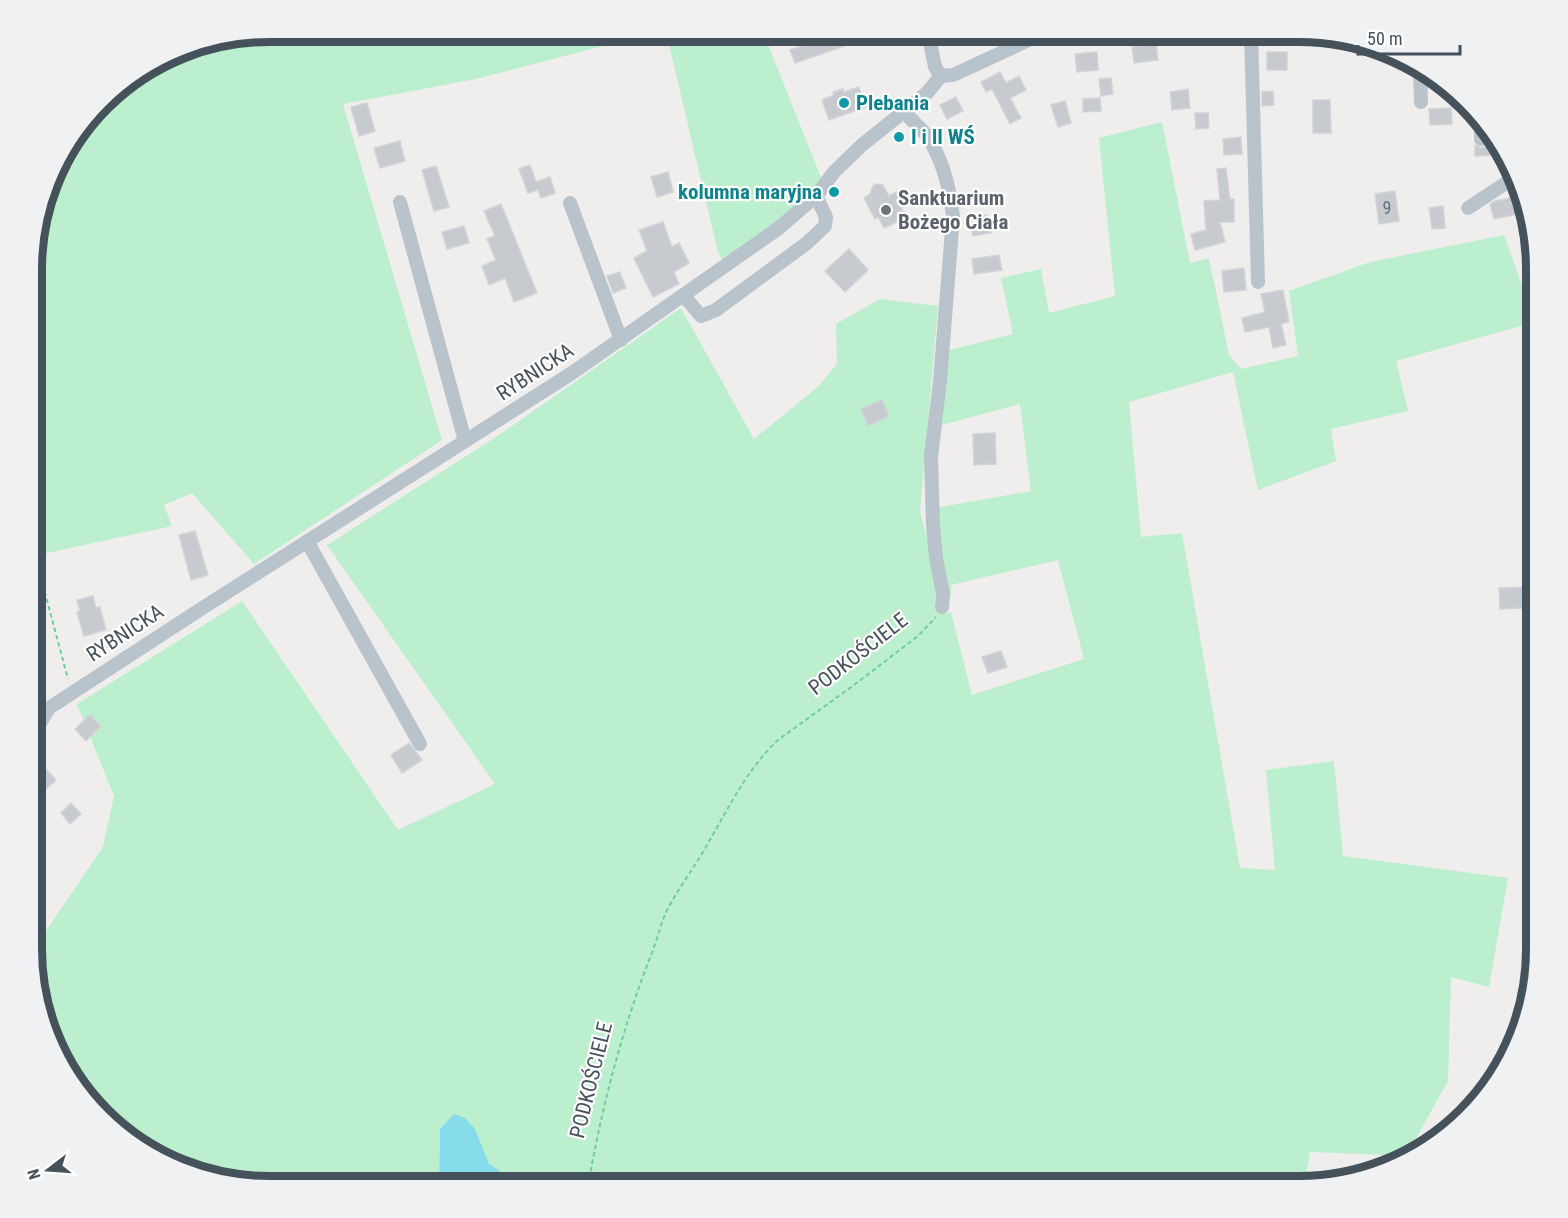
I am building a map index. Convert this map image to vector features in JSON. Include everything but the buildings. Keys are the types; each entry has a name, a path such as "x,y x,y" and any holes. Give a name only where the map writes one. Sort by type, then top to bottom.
{"street":[{"path":"930,42 935,67 941,76 950,76 1024,42"},
{"path":"1251,42 1258,282"},
{"name":"RYBNICKA","path":"42,720 49,708 307,541 572,374 779,228 816,196 841,165 862,145 927,93 941,76"},
{"path":"1420,77 1421,102"},
{"path":"905,112 926,135 943,168 951,198 953,232 931,456 933,525 943,594 942,607"},
{"path":"1468,208 1509,181"},
{"path":"684,296 700,316 706,315 807,243 825,226 826,216 816,196"},
{"path":"400,202 465,441"},
{"path":"570,203 621,340"},
{"path":"307,541 420,744"}],"path":[{"path":"42,581 72,693"},
{"name":"PODKOŚCIELE","path":"590,1176 601,1116 634,1000 661,923 670,904 699,861 746,778 778,740 918,636 928,627 942,607"}],"green space":[{"path":"254,42 618,42 476,79 343,104 442,440 254,564 192,493 164,505 172,526 42,554 42,254 46,225 65,168 80,143 108,108 143,80 168,65 210,50"},
{"path":"668,42 767,42 822,180 813,194 725,264 718,252"},
{"path":"1162,122 1190,263 1209,258 1229,355 1241,369 1298,356 1289,291 1370,262 1504,235 1526,297 1526,325 1396,361 1408,411 1331,429 1336,461 1258,490 1233,372 1129,402 1141,537 1182,533 1240,868 1275,870 1266,770 1334,761 1343,856 1508,878 1489,987 1451,977 1448,1081 1415,1140 1388,1155 1310,1152 1306,1176 494,1176 440,1129 439,1176 254,1176 210,1168 168,1153 143,1138 108,1110 80,1075 65,1050 50,1008 42,964 42,937 103,847 114,796 77,704 242,601 398,830 495,784 327,545 499,435 681,308 754,439 819,386 837,364 836,324 880,299 938,306 920,512 936,572 935,603 944,613 951,612 972,695 1084,659 1058,560 951,585 951,598 946,589 935,508 1031,491 1020,404 942,425 937,469 935,454 946,351 1013,334 1001,278 1041,269 1049,313 1115,296 1099,138"}],"water":[{"path":"454,1114 465,1118 475,1129 489,1164 505,1176 439,1176 440,1129"}],"place":[{"name":"Plebania","path":"844,103"},
{"name":"I i II WŚ","path":"899,137"},
{"name":"kolumna maryjna","path":"834,192"},
{"name":"Sanktuarium Bożego Ciała","path":"886,210"}]}
